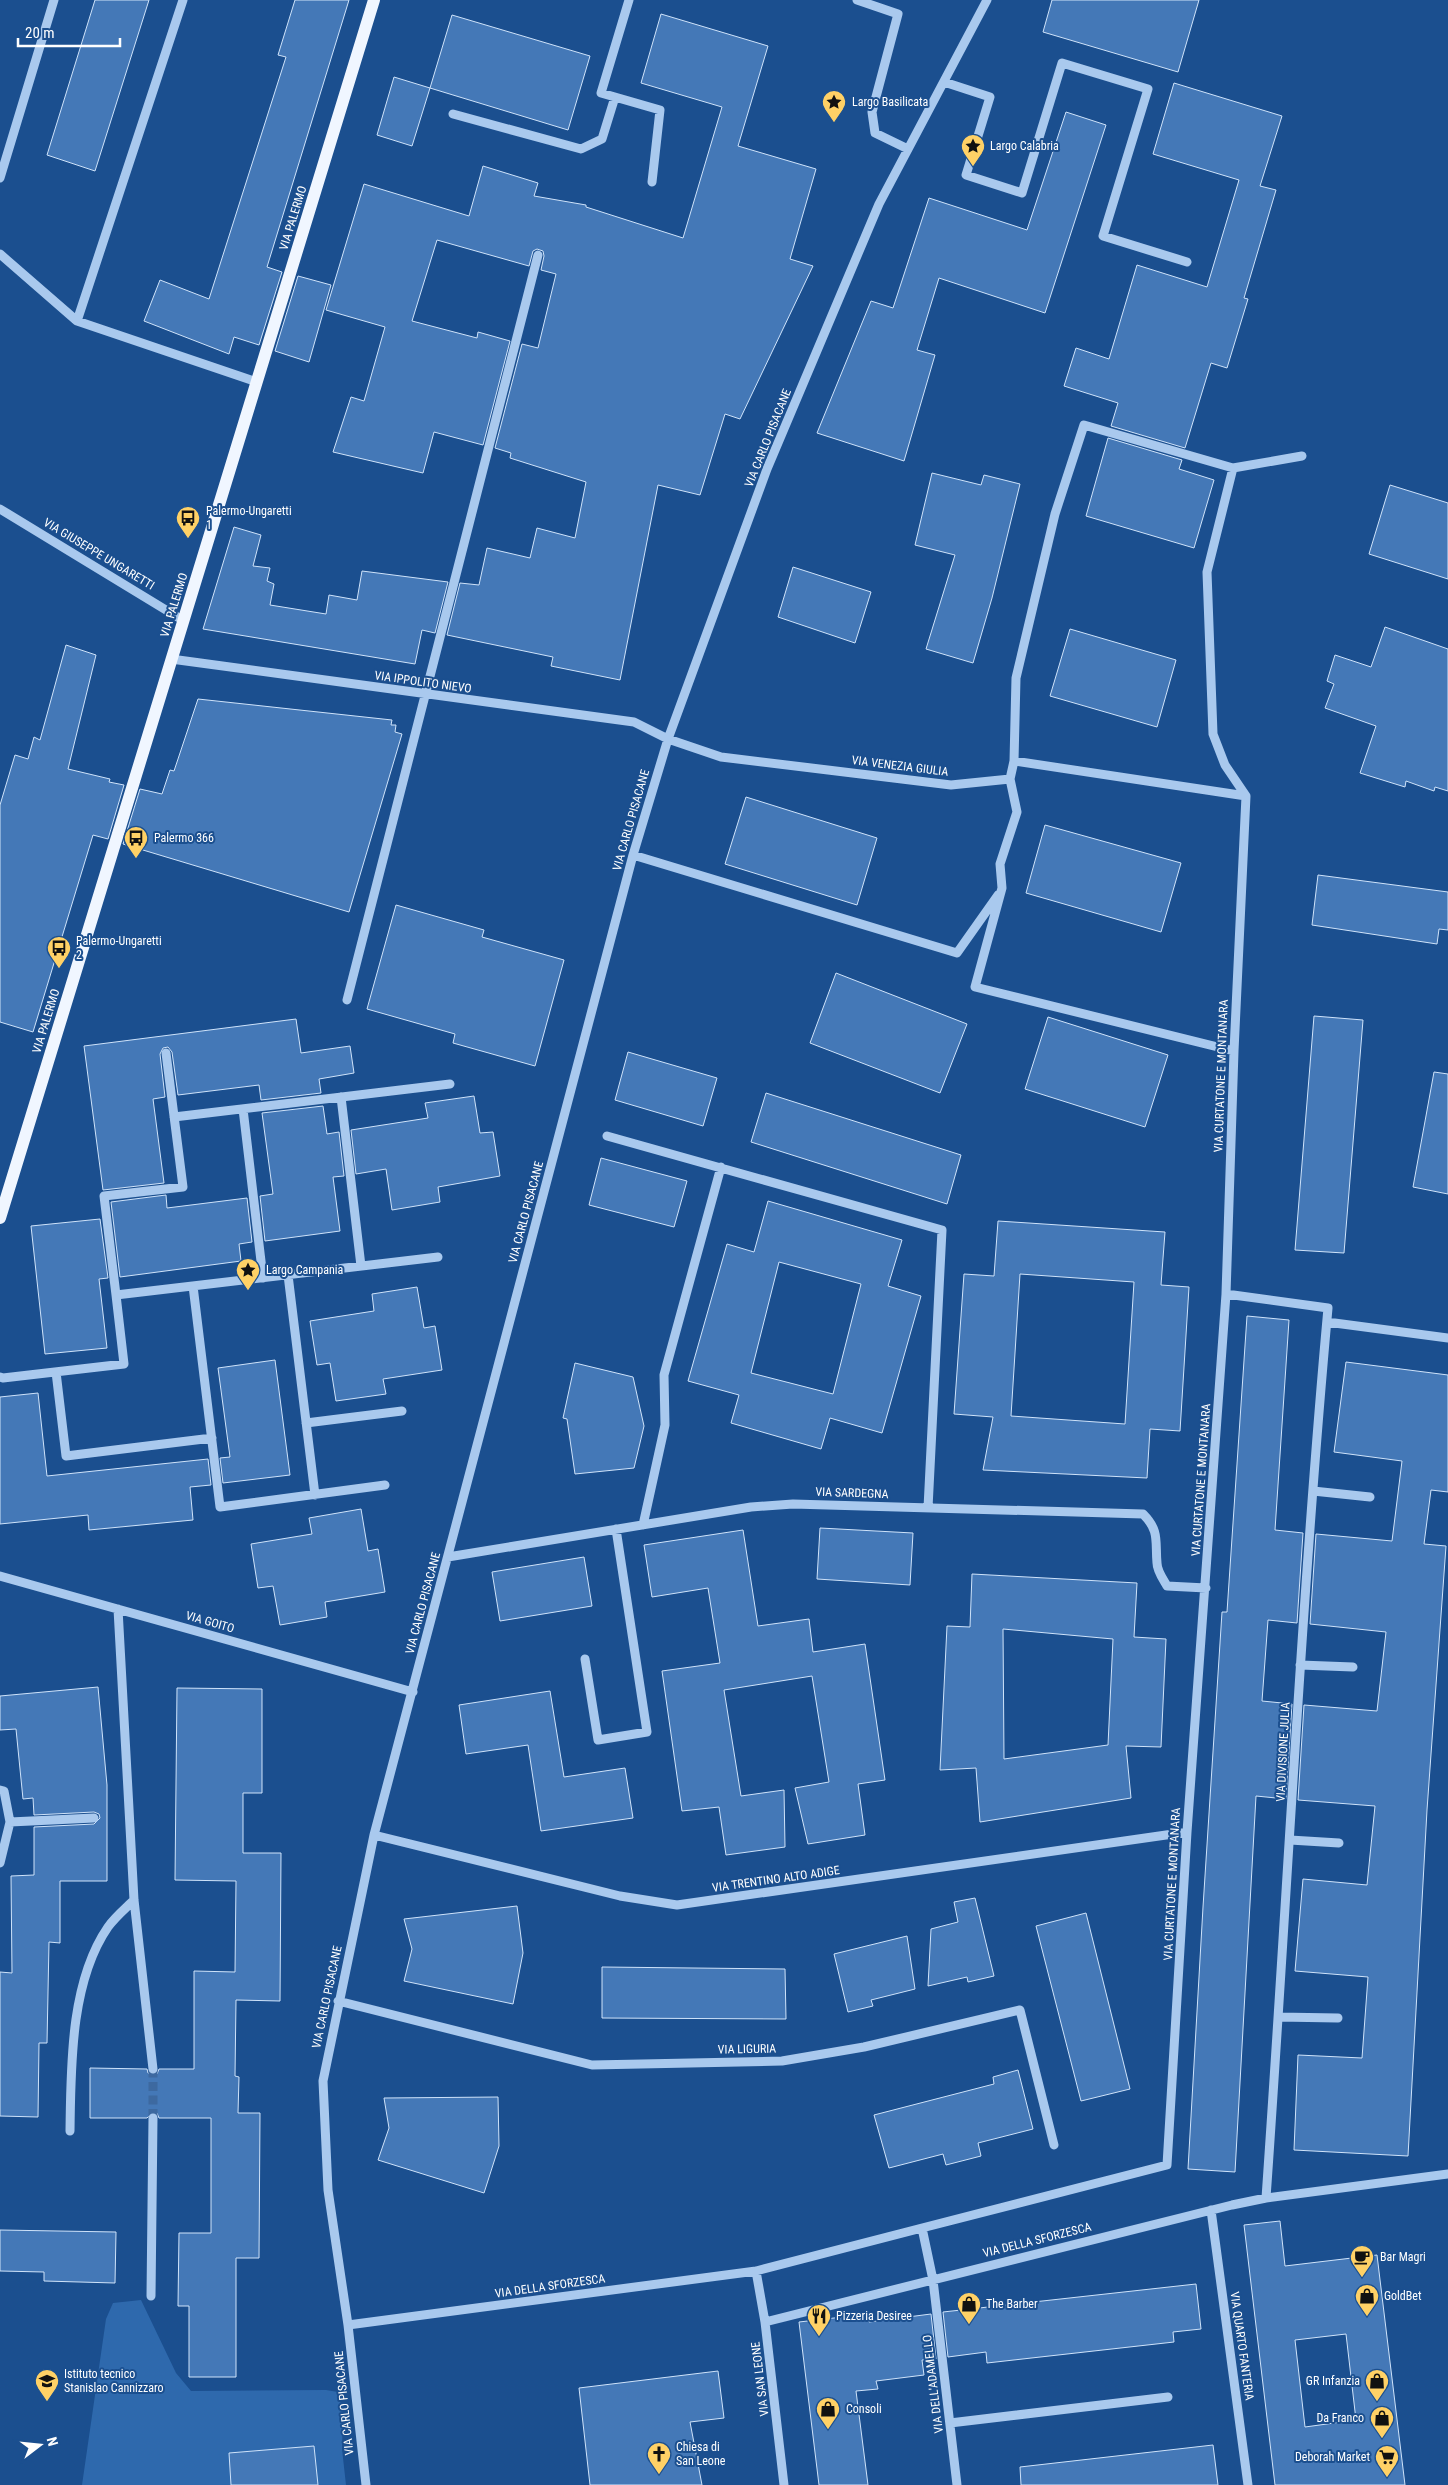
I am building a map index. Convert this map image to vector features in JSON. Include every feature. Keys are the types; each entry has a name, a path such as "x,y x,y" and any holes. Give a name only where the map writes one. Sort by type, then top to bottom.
{"main road":[{"name":"VIA PALERMO","path":"0,1218 374,0"}],"street":[{"path":"0,178 54,0"},
{"path":"78,321 183,0"},
{"path":"629,0 601,93 660,110 652,182"},
{"path":"858,0 898,14 872,112 875,133 908,149"},
{"name":"VIA CARLO PISACANE","path":"366,2485 348,2325 328,2190 323,2081 338,2001 374,1835 633,855 668,739 767,469 879,204 987,0"},
{"path":"944,82 990,97 966,175 1022,193 1062,63 1148,89 1103,236 1187,262"},
{"path":"452,114 581,149 602,139 615,97"},
{"path":"0,254 78,321 258,382"},
{"path":"347,1000 427,695 538,255"},
{"path":"1234,1051 975,987 1002,888 1000,864 1017,812 1010,779 1014,761 1016,678 1055,514 1084,425 1233,468 1302,456"},
{"path":"1233,468 1207,572 1213,734 1225,765 1246,796"},
{"name":"VIA GIUSEPPE UNGARETTI","path":"0,509 184,622"},
{"name":"VIA IPPOLITO NIEVO","path":"171,659 634,722 668,739"},
{"name":"VIA VENEZIA GIULIA","path":"668,739 721,757 942,784 951,785 1010,779"},
{"path":"1014,761 1246,796"},
{"name":"VIA CURTATONE E MONTANARA","path":"922,2228 1167,2166 1187,1832 1226,1294 1234,1051 1246,796"},
{"path":"633,855 957,953 1002,888"},
{"path":"0,1377 124,1364 104,1196 182,1187 166,1053"},
{"path":"174,1117 450,1084"},
{"path":"341,1097 361,1266"},
{"path":"242,1108 263,1278"},
{"path":"607,1136 942,1230 928,1508"},
{"path":"643,1525 665,1425 664,1375 721,1167"},
{"path":"116,1295 438,1257"},
{"path":"288,1275 314,1495"},
{"path":"193,1286 220,1507 385,1485"},
{"name":"VIA DIVISIONE JULIA","path":"1226,1294 1328,1308 1300,1665 1266,2198"},
{"path":"1327,1322 1448,1338"},
{"path":"56,1372 66,1456 212,1438"},
{"path":"306,1423 402,1411"},
{"path":"1313,1491 1370,1497"},
{"name":"VIA SARDEGNA","path":"448,1557 751,1507 793,1504 1143,1514 1152,1524 1157,1540 1157,1566 1167,1586 1206,1588"},
{"path":"585,1659 598,1740 647,1732 616,1529"},
{"name":"VIA GOITO","path":"0,1576 413,1692"},
{"path":"118,1609 134,1900 153,2069"},
{"path":"1300,1665 1353,1667"},
{"path":"0,1790 4,1791 10,1822 0,1863"},
{"path":"10,1822 94,1818"},
{"name":"VIA TRENTINO ALTO ADIGE","path":"374,1835 620,1896 676,1906 1187,1832"},
{"path":"1290,1840 1339,1843"},
{"path":"70,2131 71,2062 82,1992 94,1953 108,1927 134,1900"},
{"name":"VIA LIGURIA","path":"338,2001 592,2065 782,2061 864,2047 1020,2010 1054,2145"},
{"path":"1278,2017 1338,2018"},
{"path":"152,2296 153,2118"},
{"name":"VIA DELLA SFORZESCA","path":"766,2322 1211,2210 1266,2198 1448,2174"},
{"name":"VIA QUARTO FANTERIA","path":"1211,2210 1248,2485"},
{"path":"922,2228 933,2280"},
{"name":"VIA DELLA SFORZESCA","path":"348,2325 756,2271 922,2228"},
{"name":"VIA SAN LEONE","path":"756,2271 766,2322 784,2485"},
{"name":"VIA DELL'ADAMELLO","path":"933,2280 957,2485"},
{"path":"950,2423 1168,2397"}],"shaded area":[{"path":"141,2300 176,2373 191,2391 326,2390 338,2392 343,2413 342,2449 346,2485 82,2485 106,2319 113,2303"}],"building":[{"path":"95,0 149,0 95,171 47,155"},
{"path":"295,0 349,0 267,267 282,272 259,345 234,337 229,354 144,321 160,280 209,299 286,57 278,55"},
{"path":"1052,0 1199,0 1178,72 1043,32"},
{"path":"661,14 768,46 738,146 816,169 790,259 813,266 740,419 725,414 700,495 658,485 620,680 551,666 553,657 447,635 460,583 479,585 487,548 530,558 537,528 575,538 586,482 510,458 511,453 495,448 522,344 538,348 556,274 541,270 544,256 543,251 537,249 533,251 529,266 437,240 412,321 477,338 478,332 510,341 483,445 434,432 423,473 333,452 351,397 364,401 385,327 326,310 364,184 469,216 483,166 538,183 534,196 586,205 586,207 683,238 722,107 641,83"},
{"path":"452,15 590,56 568,130 430,88"},
{"path":"394,77 430,88 412,146 377,135"},
{"path":"1174,83 1282,116 1260,186 1276,190 1244,298 1248,299 1227,368 1211,363 1185,448 1111,426 1118,403 1064,386 1076,348 1109,359 1137,265 1207,287 1239,180 1153,154"},
{"path":"1066,112 1106,125 1045,313 939,278 917,350 935,355 904,461 817,433 871,301 893,308 929,198 1027,230"},
{"path":"298,276 331,285 309,362 275,351"},
{"path":"1108,438 1182,460 1179,469 1214,480 1194,548 1086,516"},
{"path":"932,473 981,485 984,475 1020,484 992,598 973,663 926,649 955,555 915,545"},
{"path":"1390,485 1448,503 1448,579 1369,554"},
{"path":"234,527 261,535 253,566 270,568 267,581 274,584 270,605 326,614 329,595 357,600 362,571 448,582 435,633 422,630 415,664 203,629"},
{"path":"793,567 871,592 855,643 778,617"},
{"path":"1385,627 1448,649 1448,791 1435,787 1434,791 1406,781 1405,787 1360,773 1376,726 1325,708 1334,684 1327,681 1335,655 1371,667"},
{"path":"1070,629 1176,660 1157,727 1050,696"},
{"path":"66,645 96,655 68,769 110,779 109,782 124,785 108,839 93,835 33,1032 0,1022 0,805 15,755 28,759 34,737 40,740"},
{"path":"198,699 392,720 391,725 396,725 395,732 402,734 349,912 123,844 140,789 162,794 170,770 174,771"},
{"path":"746,797 877,838 857,905 725,864"},
{"path":"1045,825 1181,863 1161,932 1026,893"},
{"path":"1318,875 1448,892 1448,930 1439,929 1437,944 1312,925"},
{"path":"396,905 484,930 482,937 564,960 535,1066 453,1043 455,1034 367,1009"},
{"path":"836,973 967,1024 940,1093 810,1043"},
{"path":"1314,1016 1363,1020 1344,1253 1295,1250"},
{"path":"1048,1017 1168,1055 1145,1127 1025,1089"},
{"path":"296,1019 301,1053 350,1046 354,1073 319,1079 321,1093 261,1100 259,1085 178,1095 172,1052 168,1047 163,1048 160,1054 165,1097 153,1099 164,1183 103,1190 84,1046"},
{"path":"628,1052 717,1078 703,1126 615,1100"},
{"path":"1434,1072 1448,1074 1448,1194 1413,1187"},
{"path":"766,1093 961,1155 947,1204 751,1142"},
{"path":"474,1096 480,1133 493,1132 500,1176 438,1187 440,1202 392,1210 386,1169 356,1174 351,1130 428,1118 425,1103"},
{"path":"323,1106 327,1134 339,1132 344,1176 333,1177 340,1231 265,1241 260,1196 273,1194 262,1113"},
{"path":"601,1158 687,1181 674,1227 589,1205"},
{"path":"166,1195 167,1208 247,1198 252,1242 239,1244 241,1261 120,1277 111,1202"},
{"path":"768,1201 902,1240 888,1286 921,1296 882,1433 830,1418 821,1449 731,1423 739,1395 688,1381 727,1244 754,1252","holes":["779,1262 861,1284 833,1394 751,1373"]},
{"path":"100,1219 108,1278 99,1279 107,1348 45,1354 31,1226"},
{"path":"998,1221 1165,1232 1161,1285 1189,1287 1180,1431 1150,1429 1147,1478 983,1470 993,1417 954,1414 964,1274 994,1276","holes":["1020,1274 1134,1282 1125,1424 1011,1416"]},
{"path":"417,1287 424,1328 435,1326 442,1370 383,1379 386,1394 336,1401 330,1363 317,1365 310,1321 374,1311 372,1294"},
{"path":"1247,1316 1289,1320 1275,1530 1303,1533 1297,1623 1268,1620 1262,1701 1292,1704 1286,1799 1256,1796 1235,2172 1188,2169 1222,1612 1227,1612"},
{"path":"275,1360 290,1475 223,1483 220,1458 230,1457 218,1368"},
{"path":"1346,1362 1448,1375 1448,1492 1431,1490 1424,1544 1446,1546 1427,1810 1408,2156 1294,2150 1298,2055 1362,2058 1368,1977 1295,1971 1303,1879 1367,1885 1375,1806 1298,1800 1304,1705 1377,1711 1386,1632 1310,1624 1316,1534 1392,1541 1402,1461 1334,1452"},
{"path":"575,1363 633,1377 644,1426 634,1468 575,1474 567,1419 563,1418"},
{"path":"38,1393 47,1476 208,1459 211,1485 190,1487 193,1520 89,1530 88,1515 0,1524 0,1397"},
{"path":"361,1509 368,1551 378,1549 385,1592 325,1602 327,1617 280,1625 273,1586 258,1588 251,1544 312,1534 309,1518"},
{"path":"820,1528 913,1533 910,1585 817,1579"},
{"path":"743,1530 758,1626 809,1619 813,1652 865,1644 885,1780 858,1784 865,1835 808,1844 795,1788 829,1782 812,1676 724,1690 741,1796 784,1790 785,1847 726,1855 719,1807 682,1811 662,1671 720,1663 708,1588 652,1597 644,1545"},
{"path":"584,1557 592,1606 500,1621 492,1572"},
{"path":"972,1574 1137,1583 1134,1637 1166,1639 1161,1747 1126,1746 1131,1798 980,1822 976,1768 940,1770 947,1626 970,1627","holes":["1003,1629 1113,1639 1108,1745 1004,1759"]},
{"path":"98,1687 107,1785 107,1881 60,1881 60,1943 49,1942 47,2043 39,2043 38,2117 0,2116 0,1972 12,1973 11,1876 34,1875 34,1827 94,1824 100,1818 99,1814 94,1812 34,1815 33,1798 23,1799 16,1729 0,1730 0,1696"},
{"path":"177,1688 262,1689 262,1793 243,1793 243,1853 281,1853 280,2001 236,2000 235,2076 239,2077 238,2113 260,2113 259,2258 236,2258 236,2377 189,2377 189,2306 178,2306 179,2233 211,2233 211,2118 159,2118 157,2113 153,2112 147,2118 90,2118 90,2068 147,2069 148,2073 153,2075 157,2074 159,2069 194,2069 194,1971 235,1972 236,1881 175,1880"},
{"path":"550,1691 564,1777 625,1768 633,1818 541,1831 528,1745 466,1754 459,1705"},
{"path":"975,1898 994,1976 968,1982 967,1977 928,1986 931,1929 958,1922 954,1902"},
{"path":"517,1906 523,1953 513,2004 404,1981 412,1949 404,1919"},
{"path":"1086,1913 1130,2089 1081,2101 1036,1926"},
{"path":"907,1936 915,1989 871,2000 873,2006 848,2012 834,1954"},
{"path":"602,1967 785,1969 786,2019 602,2018"},
{"path":"1018,2070 1033,2129 978,2143 981,2156 946,2165 943,2154 889,2168 874,2115 994,2084 993,2077"},
{"path":"498,2097 499,2146 484,2193 378,2160 389,2128 384,2098"},
{"path":"1280,2221 1285,2266 1377,2255 1405,2485 1275,2485 1244,2225","holes":["1346,2334 1356,2420 1305,2427 1295,2340"]},
{"path":"0,2230 116,2232 115,2283 44,2281 44,2272 0,2271"},
{"path":"1196,2284 1201,2329 1173,2332 1174,2342 987,2363 986,2352 948,2357 943,2312"},
{"path":"869,2314 869,2322 931,2314 936,2359 922,2360 924,2375 876,2381 878,2389 856,2391 868,2485 819,2485 799,2322"},
{"path":"718,2371 724,2418 690,2422 702,2485 590,2485 579,2388"},
{"path":"1213,2445 1218,2485 1021,2485 1020,2467"},
{"path":"314,2446 318,2485 231,2485 229,2453"}],"tunnel":[{"path":"153,2069 153,2118"}],"place":[{"name":"Largo Basilicata","path":"834,123"},
{"name":"Largo Calabria","path":"973,167"},
{"name":"Palermo-Ungaretti 1","path":"188,539"},
{"name":"Palermo 366","path":"136,859"},
{"name":"Palermo-Ungaretti 2","path":"59,969"},
{"name":"Largo Campania","path":"248,1291"},
{"name":"Bar Magri","path":"1362,2278"},
{"name":"GoldBet","path":"1367,2317"},
{"name":"The Barber","path":"969,2325"},
{"name":"Pizzeria Desiree","path":"819,2337"},
{"name":"Istituto tecnico Stanislao Cannizzaro","path":"47,2402"},
{"name":"GR Infanzia","path":"1377,2402"},
{"name":"Consoli","path":"828,2430"},
{"name":"Da Franco","path":"1382,2439"},
{"name":"Chiesa di San Leone","path":"659,2475"},
{"name":"Deborah Market","path":"1387,2478"}]}
